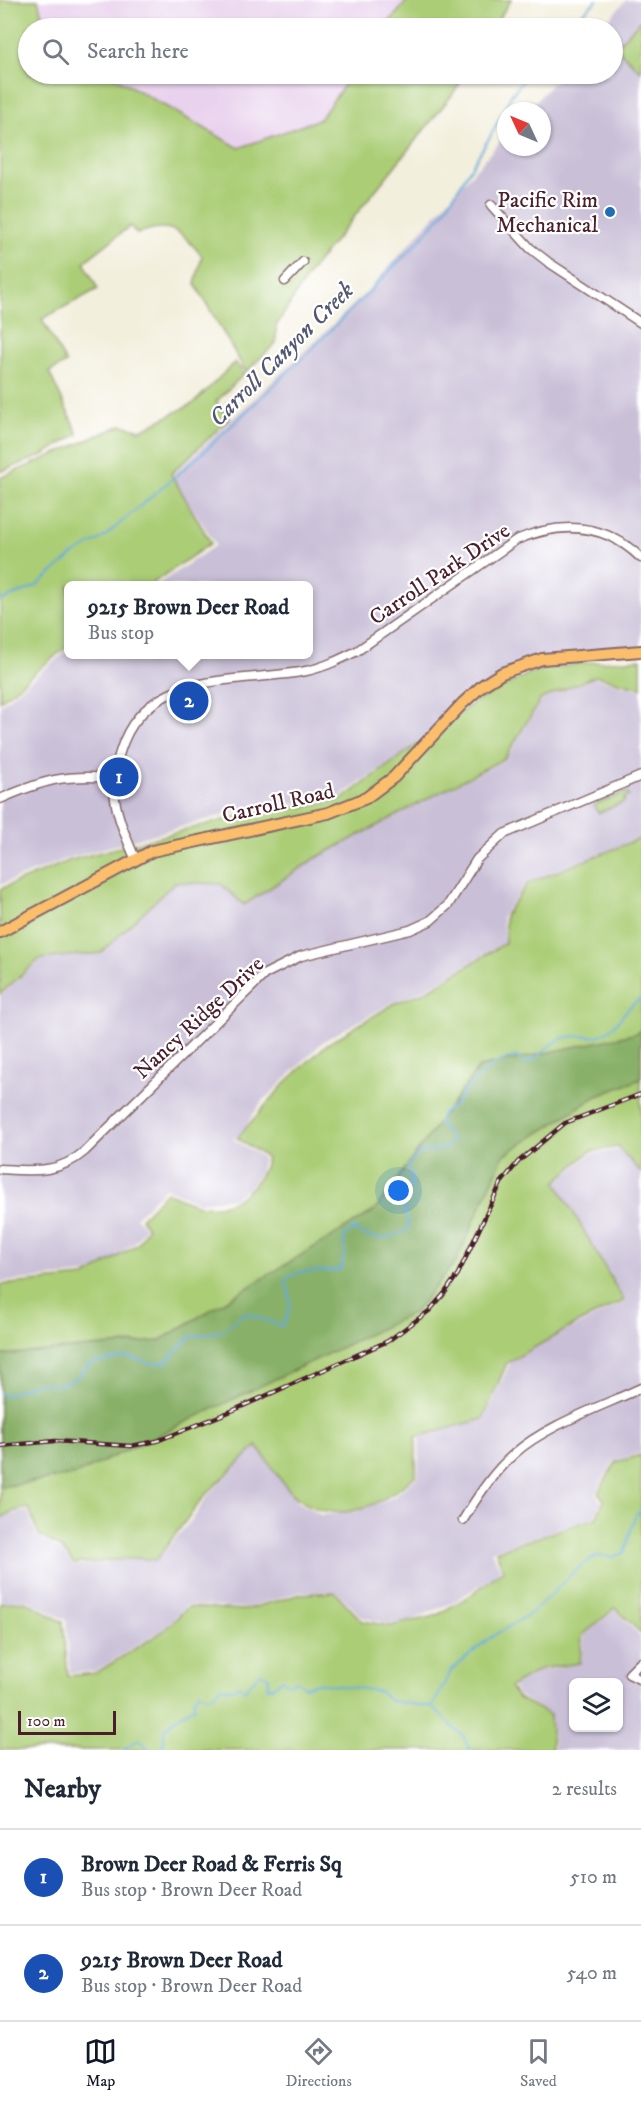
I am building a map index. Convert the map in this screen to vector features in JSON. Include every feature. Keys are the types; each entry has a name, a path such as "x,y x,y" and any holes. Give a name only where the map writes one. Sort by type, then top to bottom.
{"main road":[{"name":"Carroll Road","path":"0,932 135,858 168,846 344,808 366,798 385,784 463,703 483,685 502,673 542,659 641,651"}],"street":[{"path":"490,205 530,248 641,323"},
{"path":"285,281 303,262"},
{"name":"Carroll Park Drive","path":"113,778 116,760 127,734 141,715 161,698 196,684 290,673 334,663 357,651 516,540 539,531 560,527 596,531 620,541 641,558"},
{"path":"0,799 43,781 64,776 113,778 113,794 119,820 135,858"},
{"name":"Nancy Ridge Drive","path":"0,1169 37,1172 68,1165 265,974 301,956 410,930 430,921 448,905 477,859 504,834 641,776"},
{"path":"463,1520 488,1482 515,1453 546,1432 641,1388"},
{"path":"641,1662 629,1674 641,1680"}],"shaded area":[{"path":"38,0 408,0 393,18 42,18"},
{"path":"626,0 641,0 641,650 518,662 401,755 338,798 246,809 69,858 0,885 0,705 64,653 64,659 313,659 313,581 163,581 216,545 172,476 365,294 497,145 497,156 551,156 551,102 535,102 552,84 623,84 623,18 610,18"},
{"path":"127,84 345,84 320,119 239,148"},
{"path":"595,678 641,690 641,837 527,882 502,916 504,942 424,990 393,1002 324,1041 260,1104 242,1132 233,1139 263,1158 259,1174 248,1188 234,1198 199,1202 165,1188 136,1217 145,1227 136,1241 111,1261 86,1274 0,1282 0,996 41,960 102,954 176,882 221,885 244,906 319,857 506,759 542,700"},
{"path":"619,1150 641,1172 641,1453 614,1461 595,1494 601,1502 594,1517 491,1551 501,1569 494,1576 454,1602 409,1621 388,1624 362,1617 336,1591 299,1592 245,1608 187,1605 163,1629 96,1671 70,1673 66,1620 26,1599 0,1602 0,1520 10,1514 28,1511 37,1536 62,1552 74,1566 137,1559 156,1561 194,1517 208,1495 257,1446 297,1501 321,1515 356,1512 394,1497 418,1476 420,1437 484,1420 510,1363 558,1335 626,1302 557,1183 590,1154"},
{"path":"615,1610 641,1637 641,1750 554,1750 551,1715 518,1695 513,1687 540,1671 581,1664 584,1636"}],"green space":[{"path":"0,0 38,0 42,18 18,18 18,84 127,84 239,148 320,119 345,84 459,84 309,273 276,326 276,343 246,372 195,284 202,256 181,234 167,228 158,228 137,234 130,226 84,262 98,289 42,319 66,363 49,372 78,434 41,456 0,472"},
{"path":"408,0 511,0 499,18 393,18"},
{"path":"641,20 641,71 623,54 623,39"},
{"path":"235,362 244,374 216,402 230,418 171,474 211,543 156,581 64,581 64,649 0,701 0,478 122,425 141,430 194,403"},
{"path":"641,659 641,688 596,676 541,699 505,758 316,858 244,905 221,884 175,882 101,953 40,959 0,994 0,889 71,860 239,816 341,800 476,701 532,672 582,663"},
{"path":"627,792 629,796 624,798 624,802 598,813 594,805"},
{"path":"641,838 641,1172 618,1147 589,1152 556,1182 624,1301 574,1325 507,1363 483,1419 416,1437 416,1475 391,1495 376,1503 346,1512 330,1512 315,1508 294,1495 257,1446 206,1494 156,1560 138,1558 74,1564 62,1549 39,1535 29,1508 11,1512 0,1519 0,1285 85,1277 138,1244 147,1228 141,1218 166,1192 201,1206 217,1206 237,1199 259,1178 267,1158 237,1138 285,1083 327,1044 395,1003 425,992 505,943 505,915 528,883"},
{"path":"641,1030 641,1079 595,1097 504,1155 456,1261 415,1312 75,1475 0,1487 0,1355 159,1341 374,1211 479,1067 634,1034"},
{"path":"641,1455 641,1633 615,1608 582,1636 580,1663 541,1669 510,1687 518,1698 550,1715 552,1750 0,1750 0,1603 26,1601 63,1622 68,1676 96,1673 162,1632 188,1607 244,1610 301,1594 335,1592 362,1621 390,1626 435,1616 468,1597 503,1570 496,1551 596,1518 604,1500 598,1493 616,1462"}],"waterway":[{"name":"Carroll Canyon Creek","path":"578,18 597,0"},
{"name":"Carroll Canyon Creek","path":"0,601 35,587 74,554 104,537 206,450 319,342 441,216 520,84"},
{"path":"0,1393 6,1395 38,1383 60,1385 76,1378 90,1364 110,1360 128,1357 154,1364 166,1362 190,1337 222,1331 245,1313 282,1326 288,1315 290,1304 285,1281 291,1276 305,1272 341,1269 345,1252 344,1236 354,1229 374,1238 387,1238 408,1229 403,1194 410,1186 413,1176 407,1167 419,1153 447,1148 452,1139 439,1123 442,1113 453,1106 476,1079 488,1069 509,1058 516,1056 525,1064 563,1038 603,1034 641,999"},
{"path":"432,1707 451,1671 488,1639 533,1612 578,1568 596,1556 613,1557 624,1553 636,1514 641,1511"},
{"path":"161,1750 164,1729 180,1715 195,1707 193,1699 200,1692 207,1696 214,1694 221,1687 231,1689 239,1686 245,1690 260,1673 269,1677 267,1688 273,1687 283,1679 287,1684 297,1681 305,1687 316,1683 380,1692 390,1701 432,1707 463,1736 470,1750"},
{"path":"123,1750 139,1739 150,1750"}],"railway":[{"path":"0,1446 55,1441 131,1446 157,1441 234,1410 388,1341 429,1311 444,1294 458,1274 501,1183 518,1162 565,1123 641,1094"}],"place":[{"name":"Pacific Rim Mechanical","path":"610,212"},
{"name":"9215 Brown Deer Road","path":"189,701"},
{"name":"Brown Deer Road & Ferris Sq","path":"119,777"}]}
